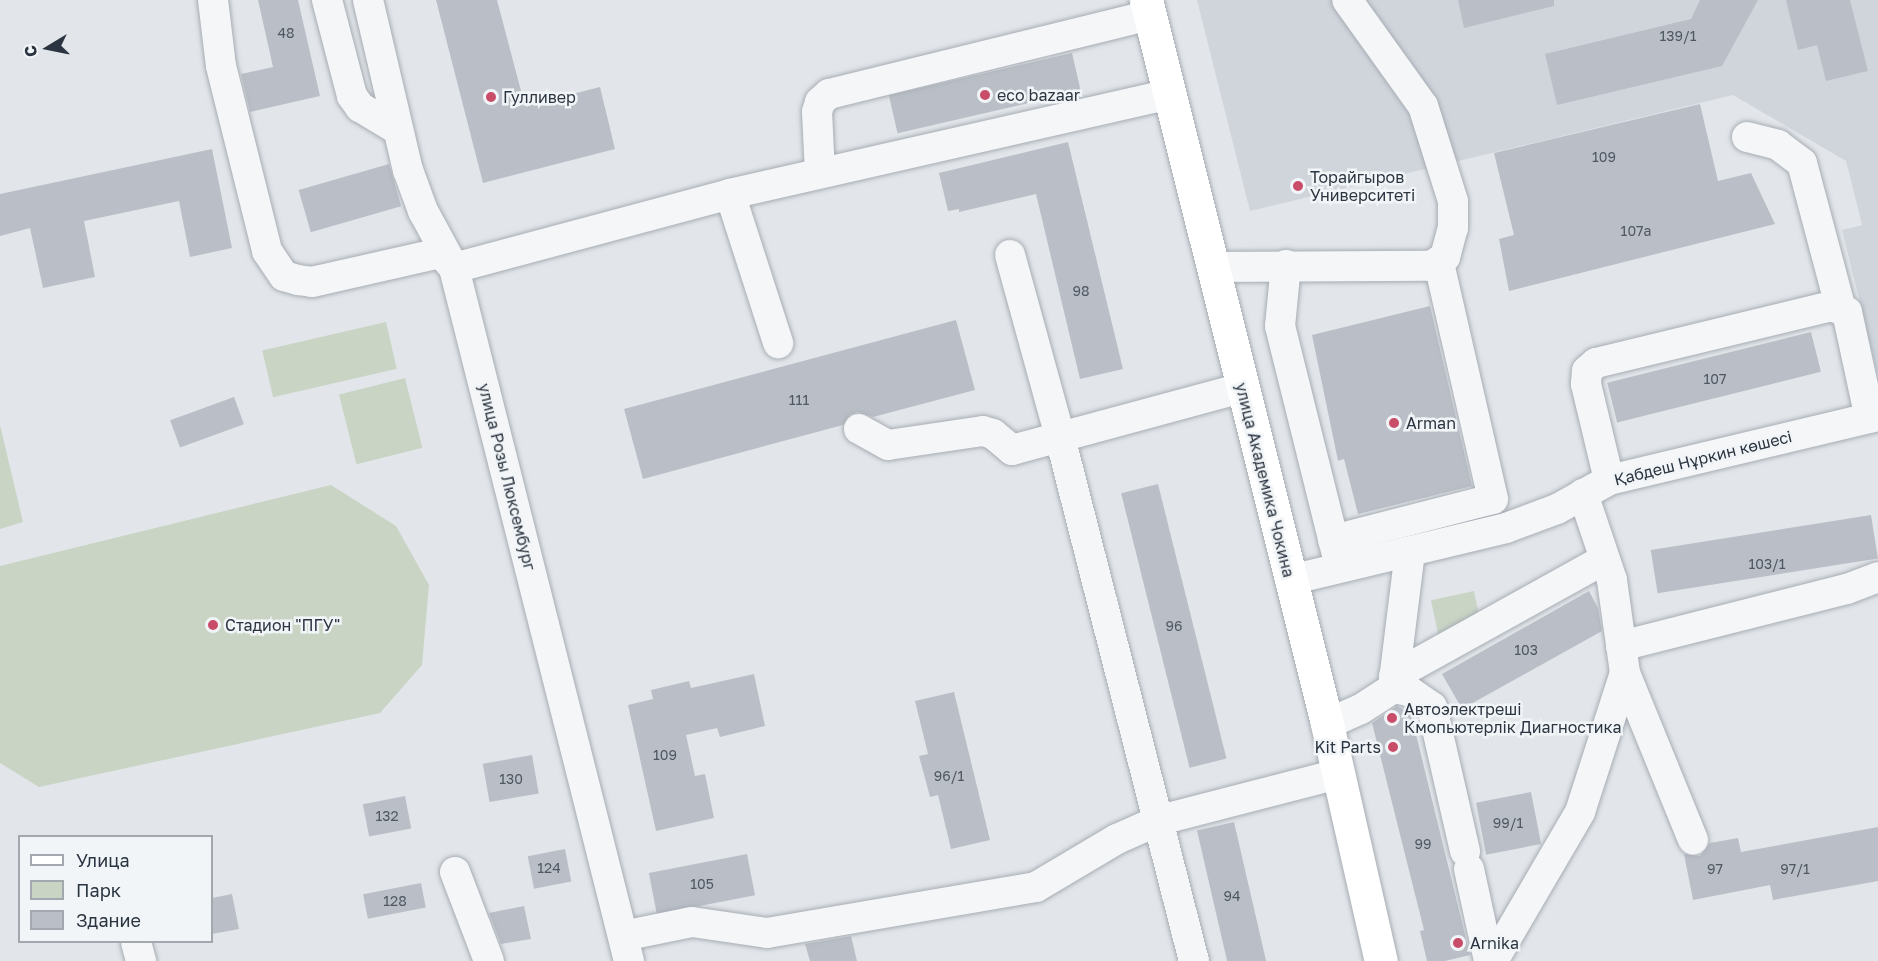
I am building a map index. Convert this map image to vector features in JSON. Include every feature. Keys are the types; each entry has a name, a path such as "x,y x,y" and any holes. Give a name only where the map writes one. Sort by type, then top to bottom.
{"main road":[{"name":"улица Академика Чокина","path":"1148,7 1327,724 1381,961"}],"street":[{"path":"213,0 221,66 267,251 284,276 312,282 441,253 454,268 730,194 1169,94"},
{"path":"327,0 352,96 360,107 398,130"},
{"name":"улица Розы Люксембург","path":"368,0 415,192 454,268 626,948"},
{"path":"1286,265 1280,326 1337,554 1422,518 1493,499 1439,264 1453,228 1453,201 1424,106 1347,0"},
{"path":"820,173 817,112 820,102 829,94 1148,7"},
{"path":"1747,137 1778,145 1802,163 1840,306 1847,312 1874,417"},
{"path":"730,194 777,343"},
{"path":"1010,255 1160,820 1194,961"},
{"path":"1213,267 1439,264"},
{"path":"1609,480 1586,384 1587,371 1596,363 1840,306"},
{"path":"859,429 888,445 983,431 993,434 1012,450 1242,388"},
{"name":"Қабдеш Нұркин көшесі","path":"1290,580 1337,554 1420,549 1532,520 1609,480 1874,417"},
{"path":"1583,494 1612,580 1623,660 1693,840"},
{"path":"1394,682 1420,549 1422,518"},
{"path":"1327,724 1361,709 1394,682 1605,559"},
{"path":"1623,660 1877,581"},
{"path":"1491,961 1580,812 1623,660"},
{"path":"1394,682 1432,708 1491,961"},
{"path":"626,948 692,922 767,933 1036,887 1117,839 1160,820 1338,774"},
{"path":"454,872 489,961"},
{"path":"136,943 141,961"}],"shaded area":[{"name":"Торайгыров Университеті","path":"1197,0 1878,0 1878,375 1842,230 1862,225 1846,161 1733,95 1250,211"}],"green space":[{"path":"386,322 397,369 273,397 262,351"},
{"path":"405,378 422,448 356,464 339,394"},
{"path":"0,425 23,522 0,529"},
{"name":"Стадион \"ПГУ\"","path":"331,485 396,526 429,585 422,665 380,713 39,787 0,763 0,566"},
{"path":"1474,591 1481,625 1438,634 1431,600"}],"building":[{"path":"258,0 298,0 320,96 250,112 241,74 273,67"},
{"name":"Гулливер","path":"436,0 497,0 525,106 600,87 615,149 483,183"},
{"path":"1458,0 1554,0 1554,6 1464,28"},
{"path":"1700,0 1758,0 1722,66 1557,105 1545,54 1691,19"},
{"path":"1786,0 1850,0 1868,71 1826,81 1817,45 1798,50"},
{"name":"eco bazaar","path":"1072,53 1081,91 898,133 889,95"},
{"path":"1700,104 1718,181 1751,173 1775,224 1509,291 1499,239 1514,235 1494,153"},
{"path":"1068,142 1123,369 1080,379 1036,194 959,212 959,209 948,211 939,173"},
{"path":"212,149 232,248 190,257 179,201 84,221 95,277 43,288 30,228 0,236 0,194"},
{"path":"389,164 401,206 311,232 299,190"},
{"name":"Arman","path":"1430,306 1472,486 1358,514 1344,459 1338,461 1312,335"},
{"path":"956,320 975,390 873,417 858,412 850,415 843,425 643,479 624,409"},
{"path":"1811,332 1821,372 1617,423 1607,383"},
{"path":"234,397 244,424 180,448 170,420"},
{"path":"1158,484 1226,759 1190,768 1121,493"},
{"path":"1871,515 1878,558 1658,593 1651,550"},
{"path":"1589,591 1598,608 1602,631 1462,709 1442,674"},
{"path":"754,674 765,726 720,737 717,728 686,735 695,776 705,774 714,818 656,831 628,705 653,699 651,690 689,681 691,688"},
{"path":"954,692 990,840 951,849 938,795 930,797 919,756 928,754 915,701"},
{"path":"1397,706 1411,714 1470,955 1445,961 1427,961 1420,931 1424,930 1372,723"},
{"path":"532,755 539,793 490,802 483,764"},
{"path":"1531,792 1541,844 1486,855 1476,803"},
{"path":"405,796 411,828 369,837 363,804"},
{"path":"1234,822 1266,961 1227,961 1197,831"},
{"path":"1878,827 1878,881 1773,900 1770,885 1693,900 1684,854 1700,856 1710,843 1738,838 1741,852"},
{"path":"565,849 571,881 534,889 528,856"},
{"path":"747,854 755,895 657,914 649,873"},
{"path":"421,883 426,908 368,919 363,894"},
{"path":"232,894 239,929 213,934 213,898"},
{"path":"524,906 531,939 501,944 489,913"},
{"path":"851,936 857,961 810,961 805,944"}],"place":[{"name":"eco bazaar","path":"985,95"},
{"name":"Гулливер","path":"491,97"},
{"name":"Торайгыров Университеті","path":"1298,186"},
{"name":"Arman","path":"1394,423"},
{"name":"Стадион \"ПГУ\"","path":"213,625"},
{"name":"Автоэлектреші Кмопьютерлік Диагностика","path":"1392,718"},
{"name":"Kit Parts","path":"1393,747"},
{"name":"Arnika","path":"1458,943"}]}
